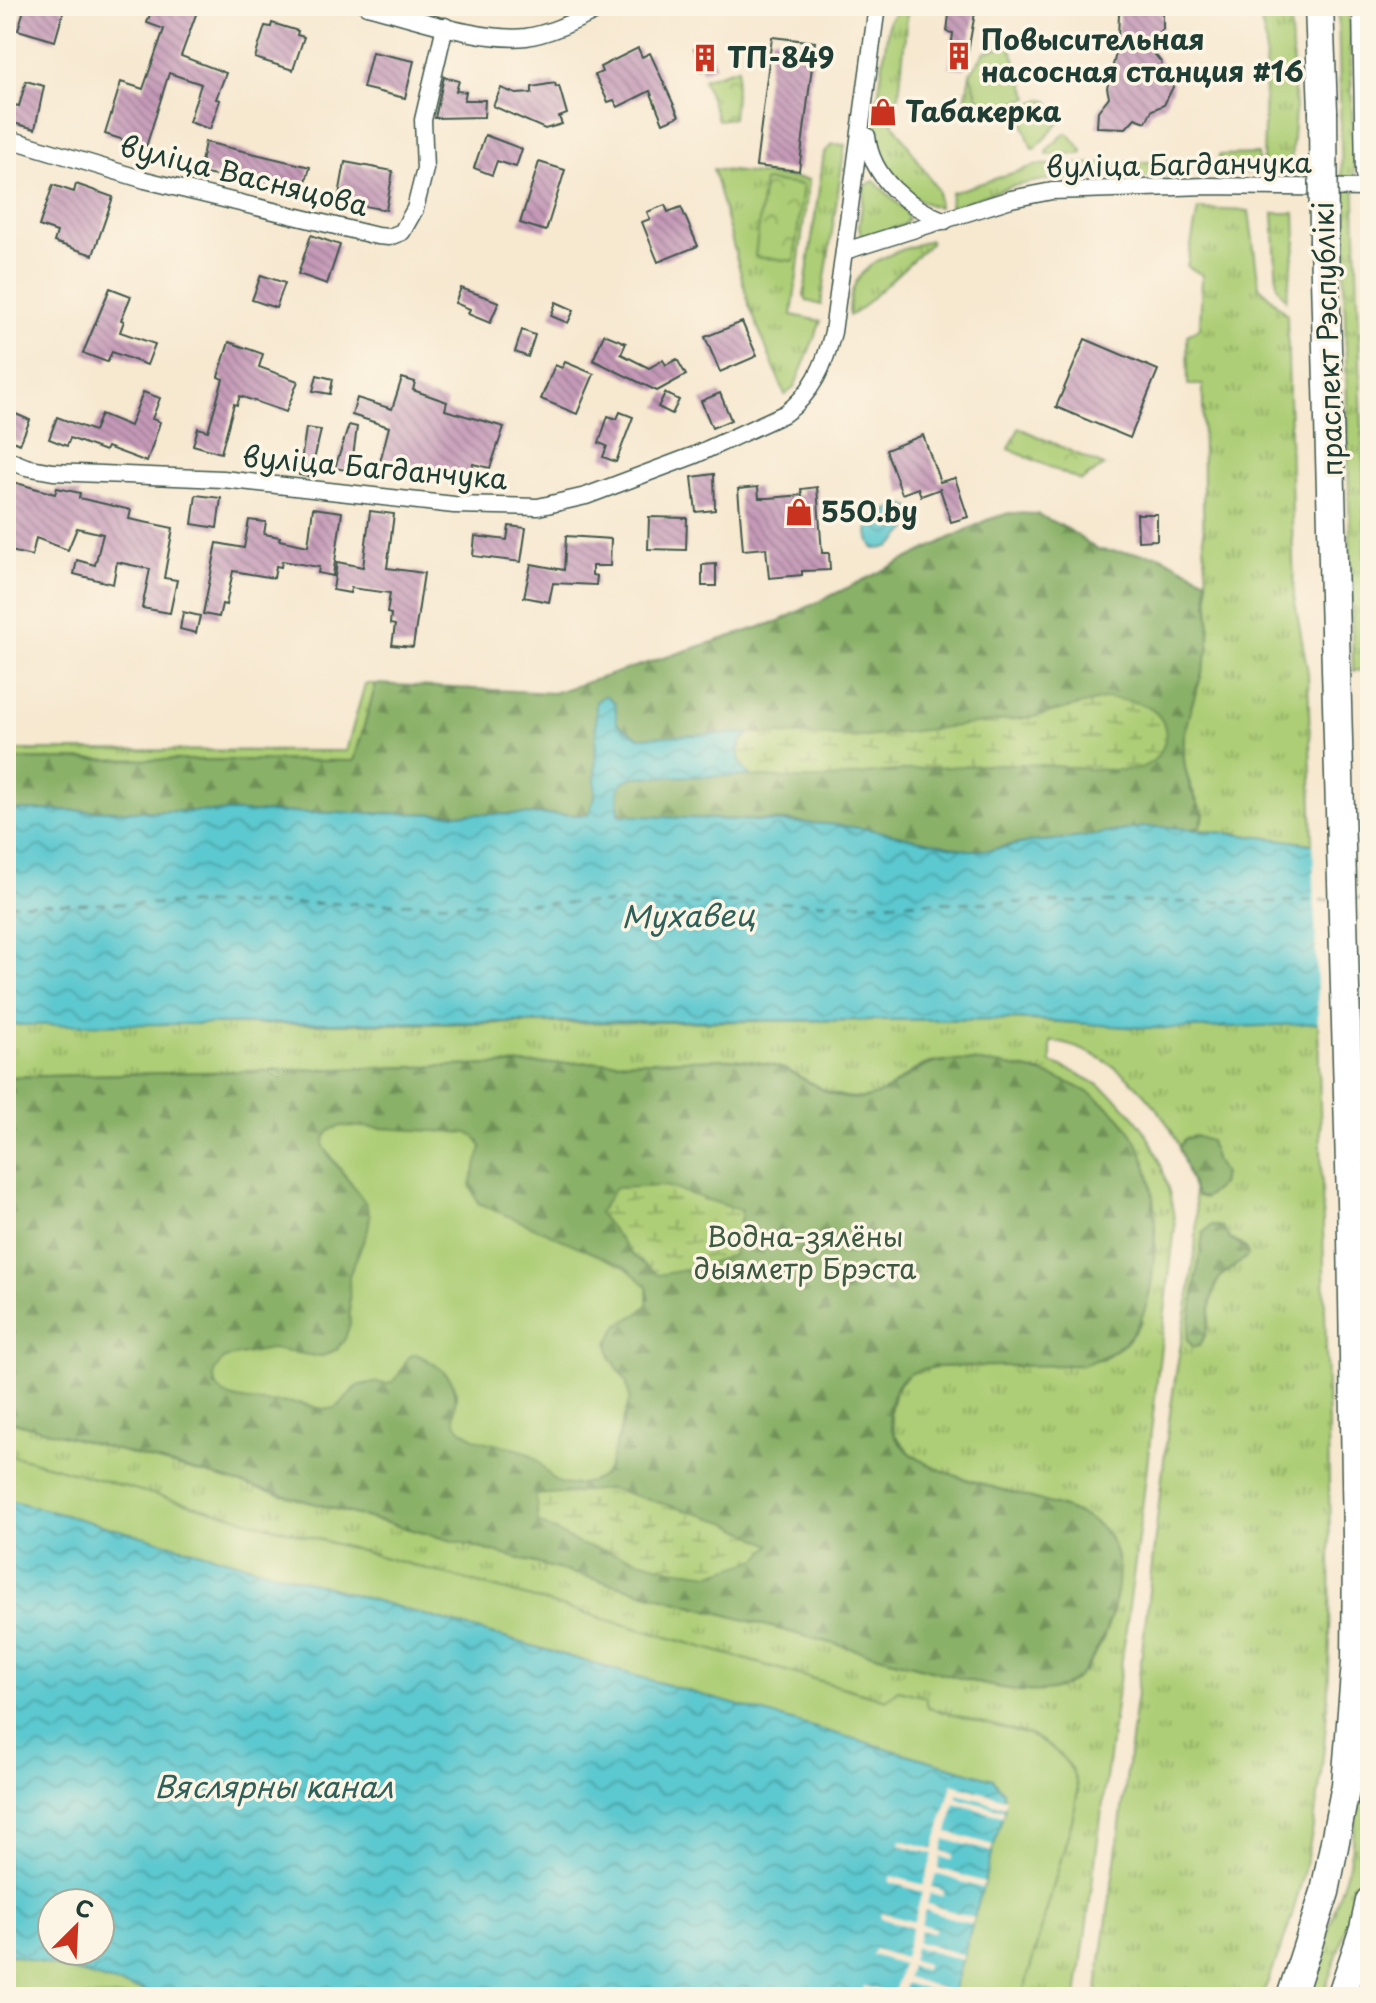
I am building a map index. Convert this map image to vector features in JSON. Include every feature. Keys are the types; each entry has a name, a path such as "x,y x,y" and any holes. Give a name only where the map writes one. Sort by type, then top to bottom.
{"highway":[{"name":"праспект Рэспублікі","path":"1291,1997 1325,1892 1346,1785 1353,1693 1357,1540 1352,1237 1319,6"},
{"name":"праспект Рэспублікі","path":"1367,6 1370,174"},
{"path":"1341,1997 1370,1901"}],"street":[{"path":"367,6 445,26 525,37 607,6"},
{"name":"вуліца Багданчука","path":"6,459 53,472 259,482 454,505 538,507 574,499 695,455 771,420 796,405 817,376 830,344 865,112 877,6"},
{"name":"вуліца Васняцова","path":"6,138 145,180 389,237 402,232 410,222 424,182 426,155 423,120 445,26"},
{"name":"вуліца Багданчука","path":"865,112 870,157 878,171 915,207 945,221"},
{"name":"вуліца Багданчука","path":"845,251 1011,199 1052,191 1207,186 1370,188"}],"green space":[{"path":"900,6 908,6 899,96 892,105 877,104 889,21"},
{"path":"1257,6 1288,6 1290,11 1295,110 1291,164 1263,165 1266,42"},
{"path":"1338,6 1349,6 1364,492 1366,670 1353,671"},
{"path":"1010,45 1029,98 984,114 970,74 985,52"},
{"path":"738,68 733,118 718,120 703,79"},
{"path":"970,74 984,114 968,119 963,113"},
{"path":"1042,99 1049,102 1059,123 1032,149 1018,109"},
{"path":"874,117 890,118 938,191 938,207 910,194 887,168 878,150"},
{"path":"1065,133 1082,150 1082,154 1047,155 1048,149"},
{"path":"833,144 845,145 821,305 807,301 804,295 824,153"},
{"path":"1258,154 1259,172 1219,173 1219,155"},
{"path":"1189,161 1181,172 1168,176 1044,180 1013,186 950,207 951,193 1037,165"},
{"path":"713,169 809,180 792,315 821,321 794,388 785,395 749,305"},
{"path":"764,181 803,185 794,261 755,257"},
{"path":"874,181 905,210 908,219 904,225 865,237 861,235 859,226 865,186"},
{"path":"1198,209 1249,211 1259,286 1287,315 1294,597 1308,673 1313,844 1194,829 1203,821 1186,772 1183,737 1189,707 1204,664 1209,623 1203,523 1203,385 1188,385 1187,335 1200,328 1202,275 1187,266"},
{"path":"1273,213 1295,213 1296,242 1286,300 1277,286"},
{"path":"930,240 931,243 849,316 850,298 863,272 885,257"},
{"path":"1019,428 1104,466 1081,481 1009,449"},
{"path":"1009,513 1037,514 1068,529 1098,550 1159,555 1206,579 1208,645 1188,719 1184,750 1190,787 1204,815 1200,826 1194,829 1144,827 990,850 968,850 868,829 788,821 588,815 6,810 6,759 354,761 376,684 553,693 779,621 987,520"},
{"path":"365,684 376,684 354,761 6,759 6,750 346,751"},
{"path":"1107,698 1140,704 1153,710 1163,723 1165,741 1162,749 1143,767 1119,770 1012,764 796,779 750,776 738,754 741,743 750,733 865,737 1033,717"},
{"path":"1014,1019 1148,1028 1318,1022 1330,1573 1326,1718 1319,1790 1306,1861 1288,1930 1261,1997 1096,1997 1130,1751 1169,1421 1194,1262 1196,1221 1194,1194 1187,1167 1163,1117 1126,1076 1078,1048 1051,1041 1051,1063 1103,1088 1140,1124 1163,1170 1175,1226 1142,1509 1077,1997 1022,1997 1078,1791 1044,1742 1029,1735 928,1708 925,1697 898,1690 887,1700 503,1590 6,1454 6,1420 986,1685 1085,1672 1102,1642 1114,1607 1072,1511 934,1469 912,1455 895,1435 890,1412 896,1387 912,1372 935,1367 1103,1359 1126,1343 1142,1321 1045,1073 983,1063 935,1062 916,1069 878,1094 860,1098 830,1092 781,1068 733,1059 6,1077 6,1025"},
{"name":"Водна-зялёны дыяметр Брэста","path":"733,1059 780,1068 833,1095 853,1099 875,1095 930,1065 959,1061 1024,1069 1063,1080 1095,1096 1119,1117 1136,1142 1148,1170 1154,1203 1152,1278 1145,1309 1132,1334 1112,1352 1082,1365 935,1367 912,1373 895,1390 890,1424 905,1449 934,1467 1053,1504 1087,1518 1108,1535 1115,1550 1118,1582 1111,1617 1098,1648 1081,1675 1057,1689 1030,1692 986,1685 6,1420 6,1077","holes":["342,1126 468,1133 480,1142 470,1185 478,1203 625,1267 647,1286 649,1299 618,1326 609,1342 613,1361 626,1380 628,1397 620,1432 603,1476 575,1485 529,1454 454,1413 454,1392 448,1376 435,1364 416,1354 408,1356 403,1369 357,1386 342,1403 321,1409 301,1404 235,1398 215,1386 214,1372 225,1358 271,1349 321,1357 336,1350 345,1339 350,1324 349,1276 368,1230 370,1216 365,1202 327,1153"]},
{"path":"342,1126 468,1133 482,1147 470,1185 478,1203 625,1267 647,1286 647,1305 619,1324 608,1343 611,1358 626,1381 630,1398 609,1467 602,1476 584,1483 562,1484 523,1451 466,1433 454,1419 456,1392 451,1380 434,1364 416,1354 408,1357 392,1382 357,1386 341,1403 329,1409 298,1403 246,1401 222,1392 216,1384 214,1372 224,1358 271,1349 321,1357 336,1350 345,1339 350,1324 349,1276 368,1230 370,1216 365,1202 324,1147 328,1133"},
{"path":"1195,1136 1210,1141 1223,1173 1221,1185 1205,1198 1197,1196 1194,1191 1179,1148 1184,1139"},
{"path":"665,1186 742,1211 733,1255 691,1269 658,1275 632,1255 599,1213 615,1188"},
{"path":"1211,1225 1222,1227 1229,1238 1246,1248 1248,1255 1219,1280 1203,1339 1199,1346 1193,1347 1187,1340 1203,1233"},
{"path":"1364,1225 1370,1225 1370,1406"},
{"name":"Вяслярны канал","path":"6,1454 503,1590 886,1700 898,1690 926,1697 928,1708 1038,1739 1055,1750 1068,1765 1077,1793 1022,1997 6,1997"},
{"path":"612,1489 726,1522 771,1545 758,1559 711,1574 672,1569 579,1544 538,1522 536,1495"},
{"path":"1370,1646 1371,1792 1363,1858 1345,1930 1322,1997 1307,1997 1349,1864 1361,1788"}],"water":[{"path":"902,504 911,507 913,525 889,547 874,549 869,539 869,525 879,515"},
{"name":"Мухавец","path":"605,695 615,703 617,723 639,737 750,733 741,743 738,754 750,776 633,777 623,782 618,792 619,815 827,824 868,829 968,850 990,850 1144,827 1169,827 1360,852 1370,1021 1176,1028 1014,1019 6,1025 6,810 588,815 595,797 596,702"},
{"name":"Вяслярны канал","path":"6,1499 321,1585 993,1779 1003,1791 1005,1807 952,1997 166,1997 57,1967 116,1967 116,1887 36,1887 36,1961 6,1953"}],"pier":[{"path":"1313,840 1360,848 1370,845 1370,1025 1318,1026"},
{"path":"952,1784 1006,1799 1005,1807 957,1794 957,1798 1004,1810 1003,1816 955,1804 948,1832 994,1845 992,1852 945,1839 942,1851 953,1854 952,1860 941,1857 938,1868 984,1882 982,1888 936,1874 932,1887 944,1891 942,1896 930,1893 927,1904 974,1918 972,1924 925,1910 921,1924 935,1928 934,1933 920,1930 917,1942 964,1955 962,1960 915,1947 912,1960 926,1964 925,1970 910,1966 907,1977 953,1992 952,1997 906,1983 902,1997 881,1997 863,1992 864,1986 894,1994 902,1964 872,1955 874,1949 904,1958 912,1928 880,1918 882,1913 914,1922 922,1892 889,1882 891,1876 924,1885 933,1854 900,1845 901,1840 934,1849"}],"building":[{"path":"25,6 65,6 55,41 18,30"},
{"path":"153,6 199,6 181,56 226,73 216,99 220,100 210,129 189,122 201,84 169,73 146,147 105,134 121,82 143,89 164,29 147,23"},
{"path":"950,6 976,7 965,69 949,67 953,33 947,32"},
{"path":"1128,6 1163,6 1163,29 1148,46 1162,67 1169,70 1173,87 1164,105 1152,110 1146,122 1135,118 1126,128 1097,127 1098,111 1109,97 1107,88 1120,38 1119,14"},
{"path":"272,23 298,31 297,35 304,37 293,70 255,58 265,26 271,27"},
{"path":"772,37 815,42 799,171 756,166"},
{"name":"ТП-849","path":"707,44 716,66 702,72 694,49"},
{"path":"638,48 642,57 650,53 679,116 663,123 650,91 618,107 614,100 608,102 595,75 602,72 600,67"},
{"path":"372,52 414,61 405,98 363,88"},
{"path":"444,77 459,81 456,91 466,92 464,100 485,100 484,117 435,118"},
{"path":"26,81 44,86 35,129 10,122 14,105 19,106"},
{"path":"555,83 556,87 559,86 567,114 559,117 562,124 545,129 493,106 501,88 516,94 532,93 532,87"},
{"path":"485,135 522,149 516,167 497,161 492,175 474,168"},
{"path":"205,142 310,167 302,196 199,173"},
{"path":"345,162 393,171 386,210 338,201"},
{"path":"539,162 565,170 546,231 520,223"},
{"path":"76,184 113,197 93,255 54,242 57,232 39,226 53,185 74,192"},
{"path":"665,205 668,212 681,207 698,246 658,262 642,222 650,219 647,212"},
{"path":"311,235 340,245 327,284 298,274"},
{"path":"261,275 285,283 276,308 252,300"},
{"path":"110,288 131,296 121,320 124,321 120,332 155,344 147,365 112,352 107,362 83,353"},
{"path":"461,288 499,302 490,323 468,314 470,309 455,303"},
{"path":"556,302 574,310 568,323 551,316"},
{"path":"742,322 757,356 720,372 705,337"},
{"path":"522,330 535,335 528,357 515,352"},
{"path":"604,334 626,343 621,354 649,368 663,360 666,365 677,359 686,375 657,391 593,360"},
{"path":"1085,339 1158,370 1130,438 1056,407"},
{"path":"229,342 263,354 259,367 298,381 286,412 240,396 237,405 234,404 221,453 193,445 198,428 208,431 223,379 218,377"},
{"path":"565,362 594,374 577,414 541,399 555,365 562,368"},
{"path":"317,375 333,379 330,394 313,391"},
{"path":"402,378 415,382 413,390 447,402 445,410 504,427 490,468 473,464 468,485 380,462 389,427 352,415 357,398 392,409"},
{"path":"143,392 160,398 152,419 160,422 147,462 107,447 105,451 70,438 67,446 49,439 57,417 94,431 101,414 130,426"},
{"path":"665,393 679,400 672,414 658,407"},
{"path":"720,393 731,420 712,428 701,401"},
{"path":"6,410 30,420 20,444 6,438"},
{"path":"620,412 633,417 616,462 603,457 607,446 599,443 608,416 617,419"},
{"path":"349,425 357,427 351,471 335,468"},
{"path":"306,428 321,430 310,477 299,475"},
{"path":"923,435 940,482 955,478 968,517 951,522 940,489 921,496 918,488 902,494 886,450"},
{"path":"714,474 715,510 696,512 692,477"},
{"path":"6,480 55,494 57,488 80,493 79,498 131,510 129,519 173,528 164,578 177,580 170,613 142,608 150,569 117,562 113,584 74,574 77,560 95,565 103,534 77,528 68,550 36,538 32,556 6,550"},
{"path":"758,487 759,498 769,498 802,495 801,489 817,487 822,553 829,553 830,570 802,571 802,575 769,578 766,548 743,550 738,489"},
{"path":"196,495 221,498 217,528 192,524"},
{"path":"313,508 342,512 333,576 318,573 319,567 282,561 281,567 276,566 274,578 233,571 226,605 222,604 219,617 203,614 217,543 244,548 249,520 266,522 264,534 308,546"},
{"path":"370,511 394,514 387,568 424,573 413,647 392,645 395,625 390,624 391,614 387,613 390,593 351,588 350,593 333,590 337,562 363,567"},
{"path":"1137,514 1157,514 1157,540 1138,541"},
{"path":"649,517 687,518 686,550 648,549"},
{"path":"509,526 526,528 521,562 473,556 475,536 507,540"},
{"path":"566,536 611,539 610,566 592,566 592,575 597,576 596,585 553,583 549,602 524,597 531,564 564,570"},
{"path":"716,564 716,586 702,586 702,565"},
{"path":"183,612 200,616 196,633 180,629"}],"ferry route":[{"path":"1355,899 1370,898"},
{"path":"6,904 1329,900"}],"place":[{"name":"Повысительная насосная станция #16","path":"959,56"},
{"name":"ТП-849","path":"705,58"},
{"name":"Табакерка","path":"883,112"},
{"name":"550.by","path":"799,512"}]}
